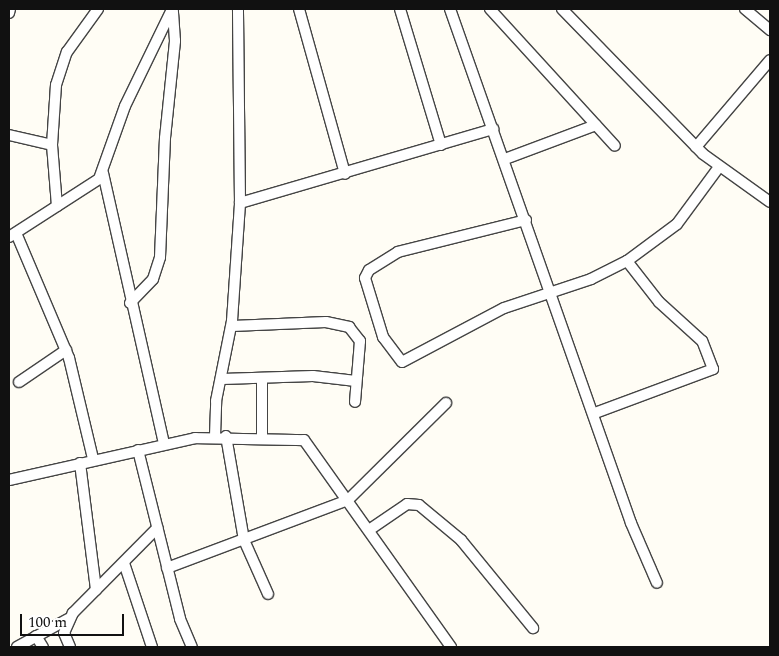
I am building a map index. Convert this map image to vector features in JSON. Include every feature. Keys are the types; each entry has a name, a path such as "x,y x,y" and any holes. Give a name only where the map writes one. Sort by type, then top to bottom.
{"street":[{"path":"9,13 10,9"},
{"path":"57,206 52,145 53,98 62,62 98,9"},
{"path":"93,459 66,350 12,235 93,185 103,173 125,106 172,9"},
{"path":"130,303 153,279 160,257 164,146 175,41 172,9"},
{"path":"215,436 222,379 232,326 240,203 238,9"},
{"path":"299,9 345,174"},
{"path":"400,9 441,145"},
{"path":"450,9 657,583"},
{"path":"490,9 615,146"},
{"path":"745,9 770,30"},
{"path":"565,10 696,147 719,167 770,202"},
{"path":"159,36 175,41"},
{"path":"696,147 770,60"},
{"path":"505,159 596,125"},
{"path":"240,203 345,174 493,129"},
{"path":"9,135 52,145"},
{"path":"526,220 398,252 369,270 365,278 382,337 402,362 504,308 627,262 672,229 719,167"},
{"path":"103,173 130,303 164,444"},
{"path":"595,413 713,369 702,341 659,302 627,262"},
{"path":"232,326 344,325 355,332 360,341 355,402"},
{"path":"19,382 66,350"},
{"path":"222,379 313,376 356,381"},
{"path":"262,378 262,436"},
{"path":"167,568 348,500 446,403"},
{"path":"9,480 93,459 164,444 215,436 262,436 304,440 370,530 451,647"},
{"path":"226,436 244,540 268,594"},
{"path":"138,450 182,626 192,647"},
{"path":"80,462 96,590"},
{"path":"370,530 407,504 419,505 461,540 533,628"},
{"path":"17,647 68,619 157,528"},
{"path":"124,563 152,647"},
{"path":"68,619 64,633 70,647"},
{"path":"36,636 43,647"}]}
